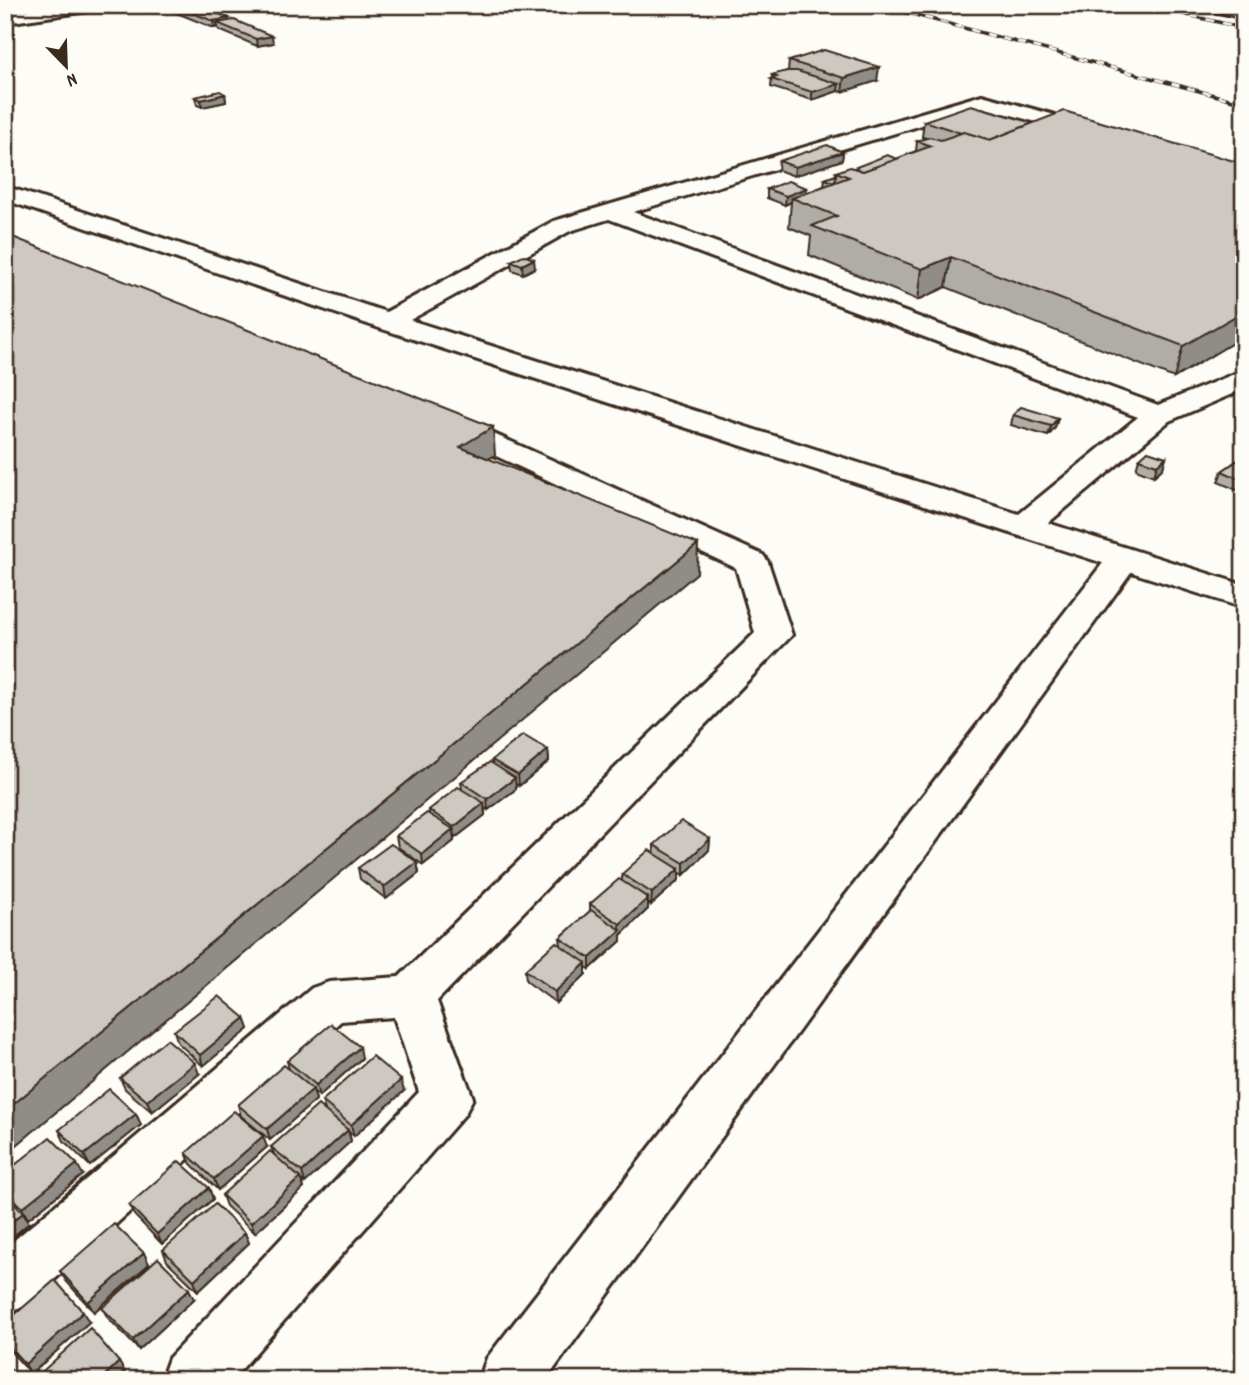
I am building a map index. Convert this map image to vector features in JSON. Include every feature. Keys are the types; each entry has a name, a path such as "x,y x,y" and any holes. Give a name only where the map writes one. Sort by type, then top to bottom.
{"street":[{"path":"1209,5 1244,13"},
{"path":"5,18 87,6"},
{"path":"388,322 562,226 982,101 1116,138"},
{"path":"5,193 388,322 1244,597"},
{"path":"611,212 1159,415"},
{"path":"1024,526 1159,415 1244,378"},
{"path":"5,1286 329,1002 411,996 774,635 751,562 464,429 416,410"},
{"path":"509,1380 1125,558"},
{"path":"191,1380 447,1098 411,996"}],"building":[{"path":"172,5 197,5 229,18 213,21"},
{"path":"234,20 272,36 256,39 217,23"},
{"path":"824,50 879,67 844,78 789,61"},
{"path":"797,71 839,84 812,92 771,79 777,77 772,75"},
{"path":"220,91 225,94 201,100 195,97"},
{"path":"971,105 1033,123 990,140 924,121"},
{"path":"1064,111 1244,164 1244,311 1183,346 951,257 922,269 812,226 837,216 792,198 849,177 836,172 850,167 863,171 931,146 917,141 930,137 941,140 964,132 990,140"},
{"path":"827,145 843,152 795,167 779,161"},
{"path":"887,155 897,159 863,171 854,168"},
{"path":"836,175 835,182 825,179"},
{"path":"788,181 807,188 786,196 767,189"},
{"path":"5,234 493,427 460,447 698,544 5,1111"},
{"path":"523,255 534,259 522,265 511,261"},
{"path":"1021,407 1058,418 1051,426 1013,415"},
{"path":"1148,451 1166,457 1157,465 1139,459"},
{"path":"1244,456 1244,481 1222,471"},
{"path":"523,735 548,750 518,775 492,760"},
{"path":"490,762 515,778 487,799 461,782"},
{"path":"458,787 484,803 454,827 429,810"},
{"path":"427,813 453,829 422,854 396,836"},
{"path":"681,821 710,839 684,863 654,845"},
{"path":"391,844 417,862 384,887 358,868"},
{"path":"649,850 679,869 652,893 622,874"},
{"path":"619,879 648,898 620,924 590,904"},
{"path":"591,910 621,930 590,958 560,938"},
{"path":"556,942 586,963 555,992 525,970"},
{"path":"219,996 245,1018 200,1055 174,1031"},
{"path":"331,1024 360,1047 316,1085 287,1061"},
{"path":"167,1039 195,1063 147,1101 120,1078"},
{"path":"372,1056 401,1080 351,1125 322,1101"},
{"path":"284,1065 313,1089 267,1129 238,1105"},
{"path":"109,1089 136,1114 84,1155 59,1130"},
{"path":"318,1105 348,1130 302,1172 271,1147"},
{"path":"234,1111 263,1136 214,1179 186,1153"},
{"path":"50,1137 77,1164 22,1208 5,1191 5,1173"},
{"path":"270,1151 300,1178 251,1223 222,1195"},
{"path":"179,1161 209,1188 157,1234 129,1205"},
{"path":"5,1194 23,1213 5,1227"},
{"path":"215,1204 245,1233 194,1280 163,1250"},
{"path":"114,1224 144,1253 88,1302 60,1271"},
{"path":"158,1258 189,1289 133,1340 102,1308"},
{"path":"55,1280 83,1312 25,1364 5,1342 5,1323"},
{"path":"90,1328 119,1362 100,1380 33,1380"},
{"path":"5,1364 15,1374 8,1380 5,1380"}],"railway":[{"path":"878,5 1244,103"},
{"path":"1144,5 1244,28"}]}
